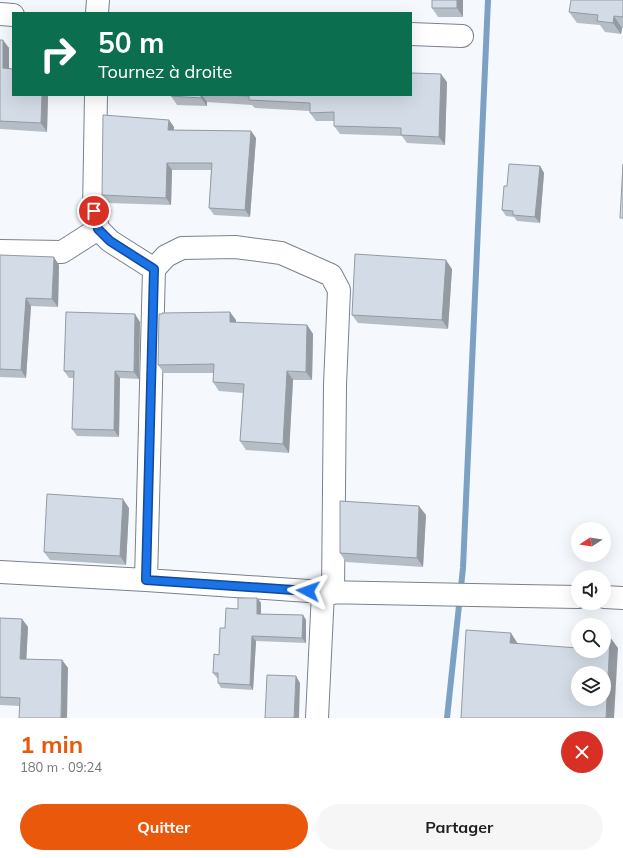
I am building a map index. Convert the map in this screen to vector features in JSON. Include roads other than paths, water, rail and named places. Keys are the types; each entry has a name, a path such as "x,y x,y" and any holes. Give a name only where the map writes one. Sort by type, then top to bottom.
{"street":[{"path":"97,12 98,0"},
{"path":"0,14 12,15"},
{"path":"412,34 462,36"},
{"path":"96,96 94,211 98,229 110,241 154,269"},
{"path":"0,250 62,252 98,229"},
{"path":"146,580 154,269 166,256 182,248 235,246 281,253 331,275 339,290 340,306 335,385 328,592 317,718"},
{"path":"0,572 328,592 571,597"},
{"path":"611,597 623,598"}],"waterway":[{"path":"447,718 463,568 488,0"}]}
